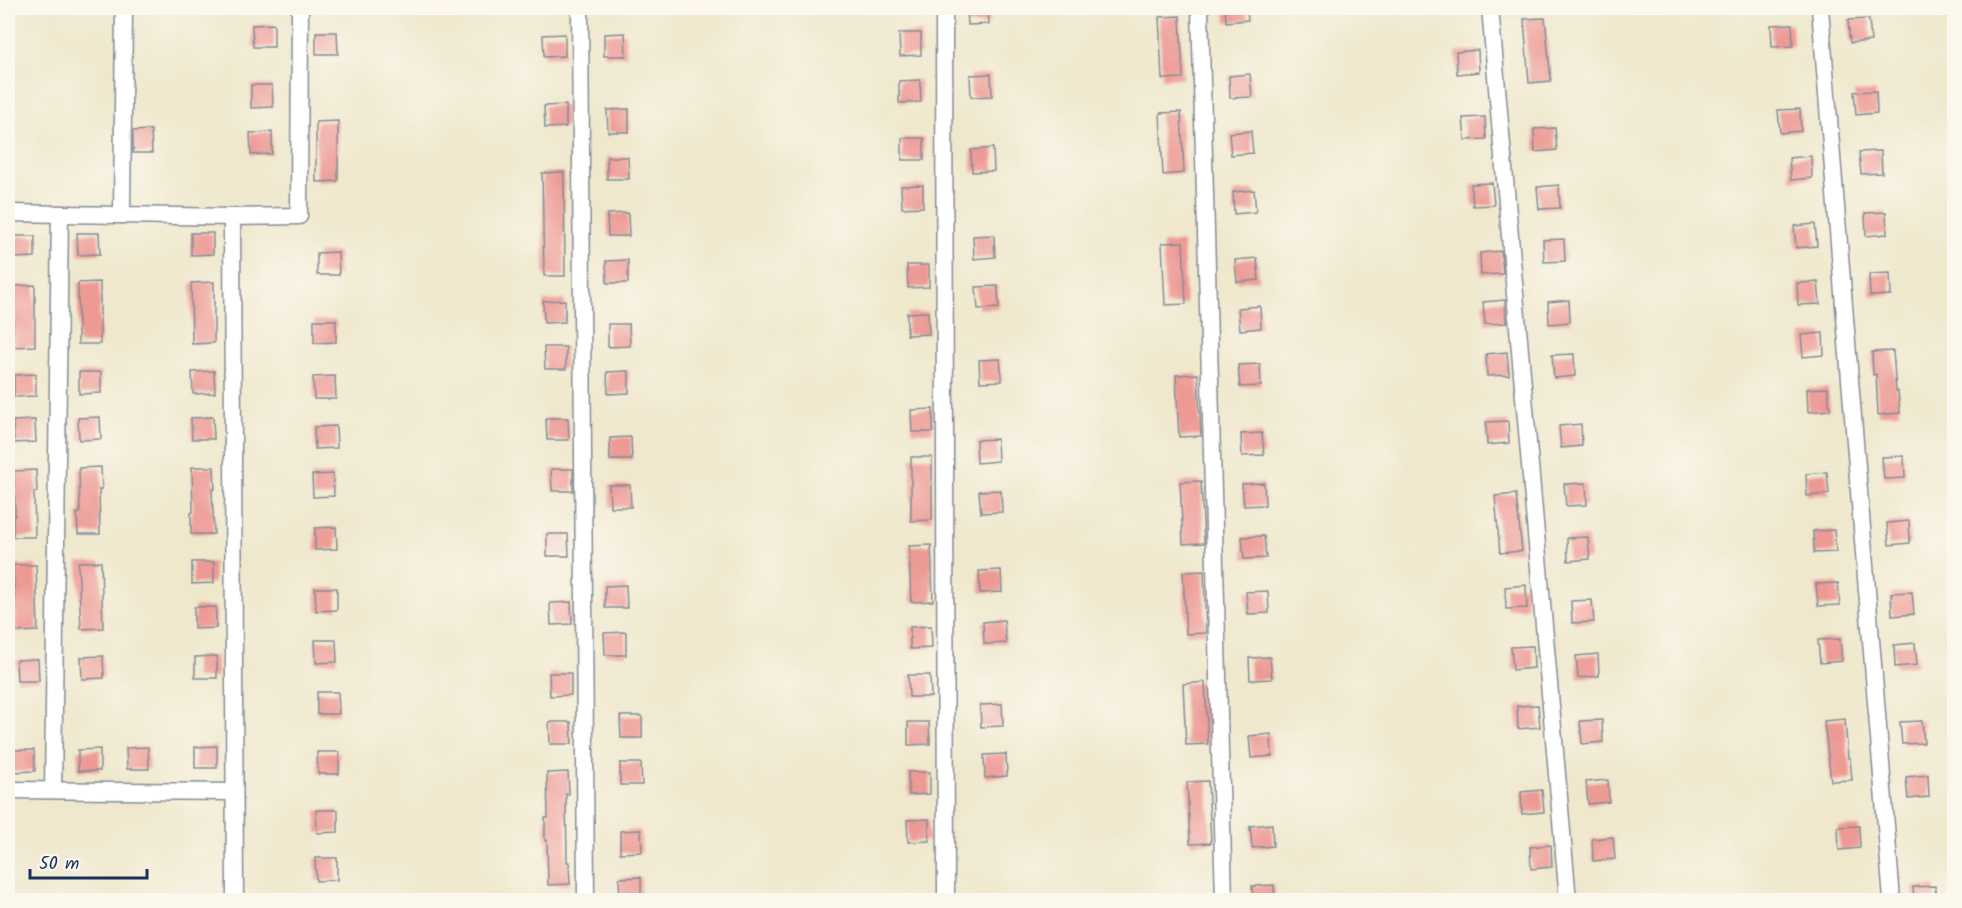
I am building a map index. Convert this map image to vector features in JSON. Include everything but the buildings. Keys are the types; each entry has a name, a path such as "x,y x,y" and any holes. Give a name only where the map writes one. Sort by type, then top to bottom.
{"street":[{"path":"122,215 124,8"},
{"path":"8,213 299,216 300,8"},
{"path":"580,8 586,900"},
{"path":"944,8 946,900"},
{"path":"1200,8 1224,900"},
{"path":"1491,8 1568,900"},
{"path":"1820,8 1892,900"},
{"path":"53,790 60,214"},
{"path":"232,217 235,900"},
{"path":"8,790 233,792"}]}
